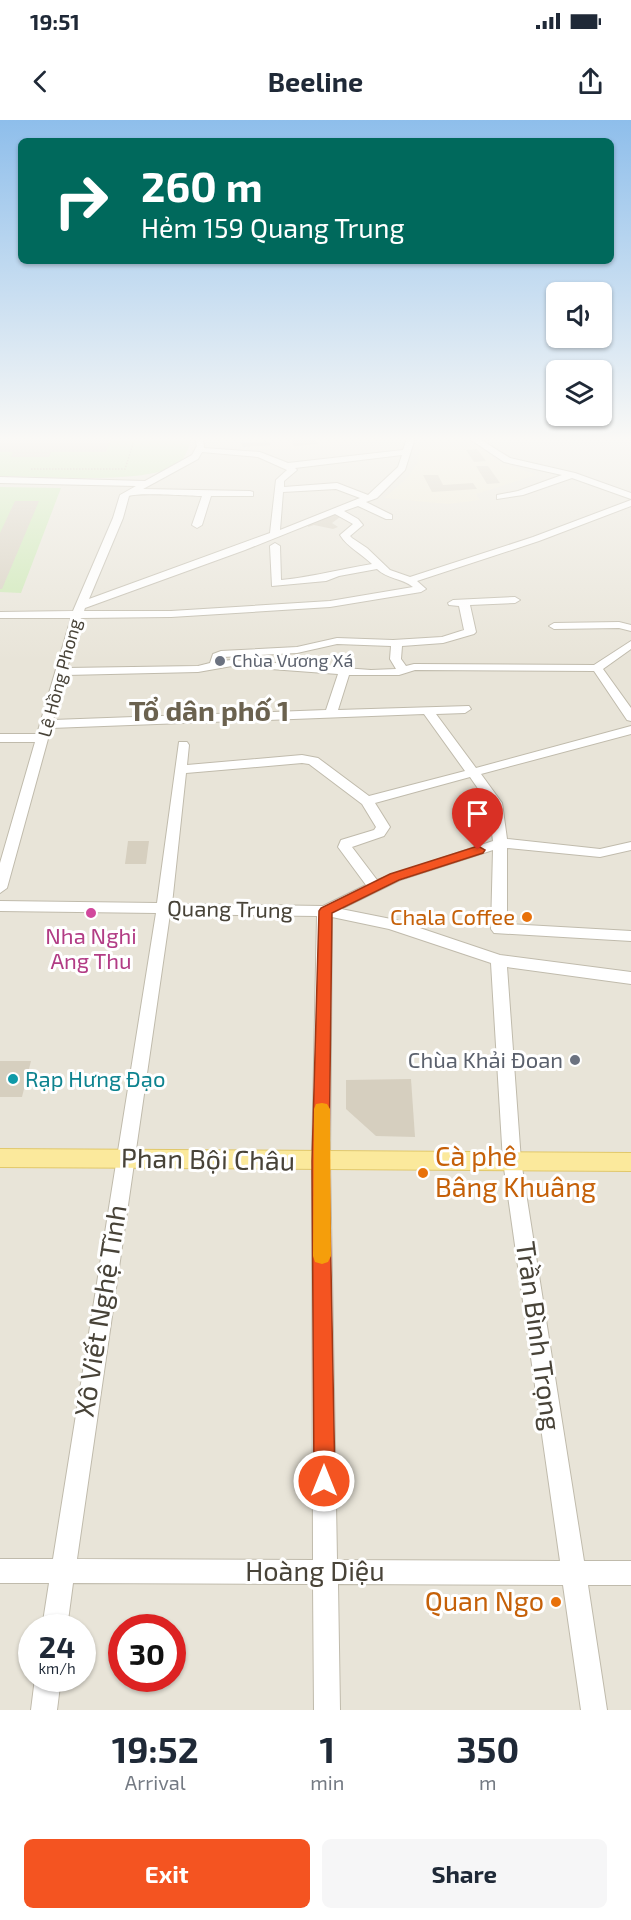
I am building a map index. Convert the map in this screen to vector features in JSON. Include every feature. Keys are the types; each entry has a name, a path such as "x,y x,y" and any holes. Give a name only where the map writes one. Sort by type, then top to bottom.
{"main road":[{"name":"Phan Bội Châu","path":"0,1158 631,1162"}],"street":[{"name":"Lê Hồng Phong","path":"0,888 78,610 120,512"},
{"path":"197,525 201,512"},
{"path":"277,512 276,584 326,578 336,573 377,566"},
{"path":"78,610 275,540 333,512"},
{"path":"338,512 356,521 358,525 345,535 348,540 364,550 377,566 396,578 410,580 536,539 607,512"},
{"path":"381,512 388,517"},
{"path":"0,615 78,610 171,614 330,604 421,589 410,580"},
{"path":"215,666 217,656 221,654 297,650 337,641 397,643 443,640 470,632 459,603 515,600"},
{"path":"554,626 619,625 631,628"},
{"path":"397,643 394,654 395,662 404,671"},
{"path":"61,672 198,669 251,663 344,672 404,671 414,667 597,668 631,644"},
{"path":"597,668 631,717"},
{"path":"331,714 344,672"},
{"path":"0,738 45,731 331,714 465,709"},
{"path":"427,710 495,803 500,843 499,929 631,936"},
{"path":"367,801 631,730"},
{"name":"Xô Viết Nghệ Tĩnh","path":"56,1614 164,908 183,745"},
{"path":"181,769 308,759 367,801 383,827 382,831 345,843 345,847 375,887"},
{"path":"327,1710 321,1161 326,911 395,877 500,843 600,853 631,846"},
{"name":"Quang Trung","path":"0,906 326,911 391,924 499,960 631,978"},
{"name":"Trần Bình Trọng","path":"499,960 512,1161 594,1710"},
{"name":"Hoàng Diệu","path":"0,1571 631,1573"},
{"path":"44,1710 46,1692"}],"shaded area":[{"path":"0,512 631,512 631,1710 0,1710"}],"green space":[{"path":"0,512 52,512 21,593 0,592"}],"building":[{"path":"10,512 34,512 2,589 0,589 0,533"},
{"path":"335,513 340,517 332,523 338,527 333,529 314,525 308,527 309,521"},
{"path":"128,841 149,841 146,864 125,864"},
{"name":"Rạp Hưng Đạo","path":"0,1061 31,1061 22,1097 0,1097"},
{"path":"411,1079 415,1137 376,1136 346,1109 346,1080"}],"slow traffic":[{"path":"322,1109 322,1256"}],"place":[{"name":"Chùa Vương Xá","path":"220,661"},
{"name":"Nha Nghi Ang Thu","path":"91,913"},
{"name":"Chala Coffee","path":"527,917"},
{"name":"Chùa Khải Đoan","path":"575,1060"},
{"name":"Rạp Hưng Đạo","path":"13,1079"},
{"name":"Cà phê Bâng Khuâng","path":"423,1173"},
{"name":"Quan Ngo","path":"556,1602"}],"district":[{"name":"Tổ dân phố 1","path":"209,711"}],"route":[{"path":"324,1481 321,1161 326,911 395,877 478,850"}]}
